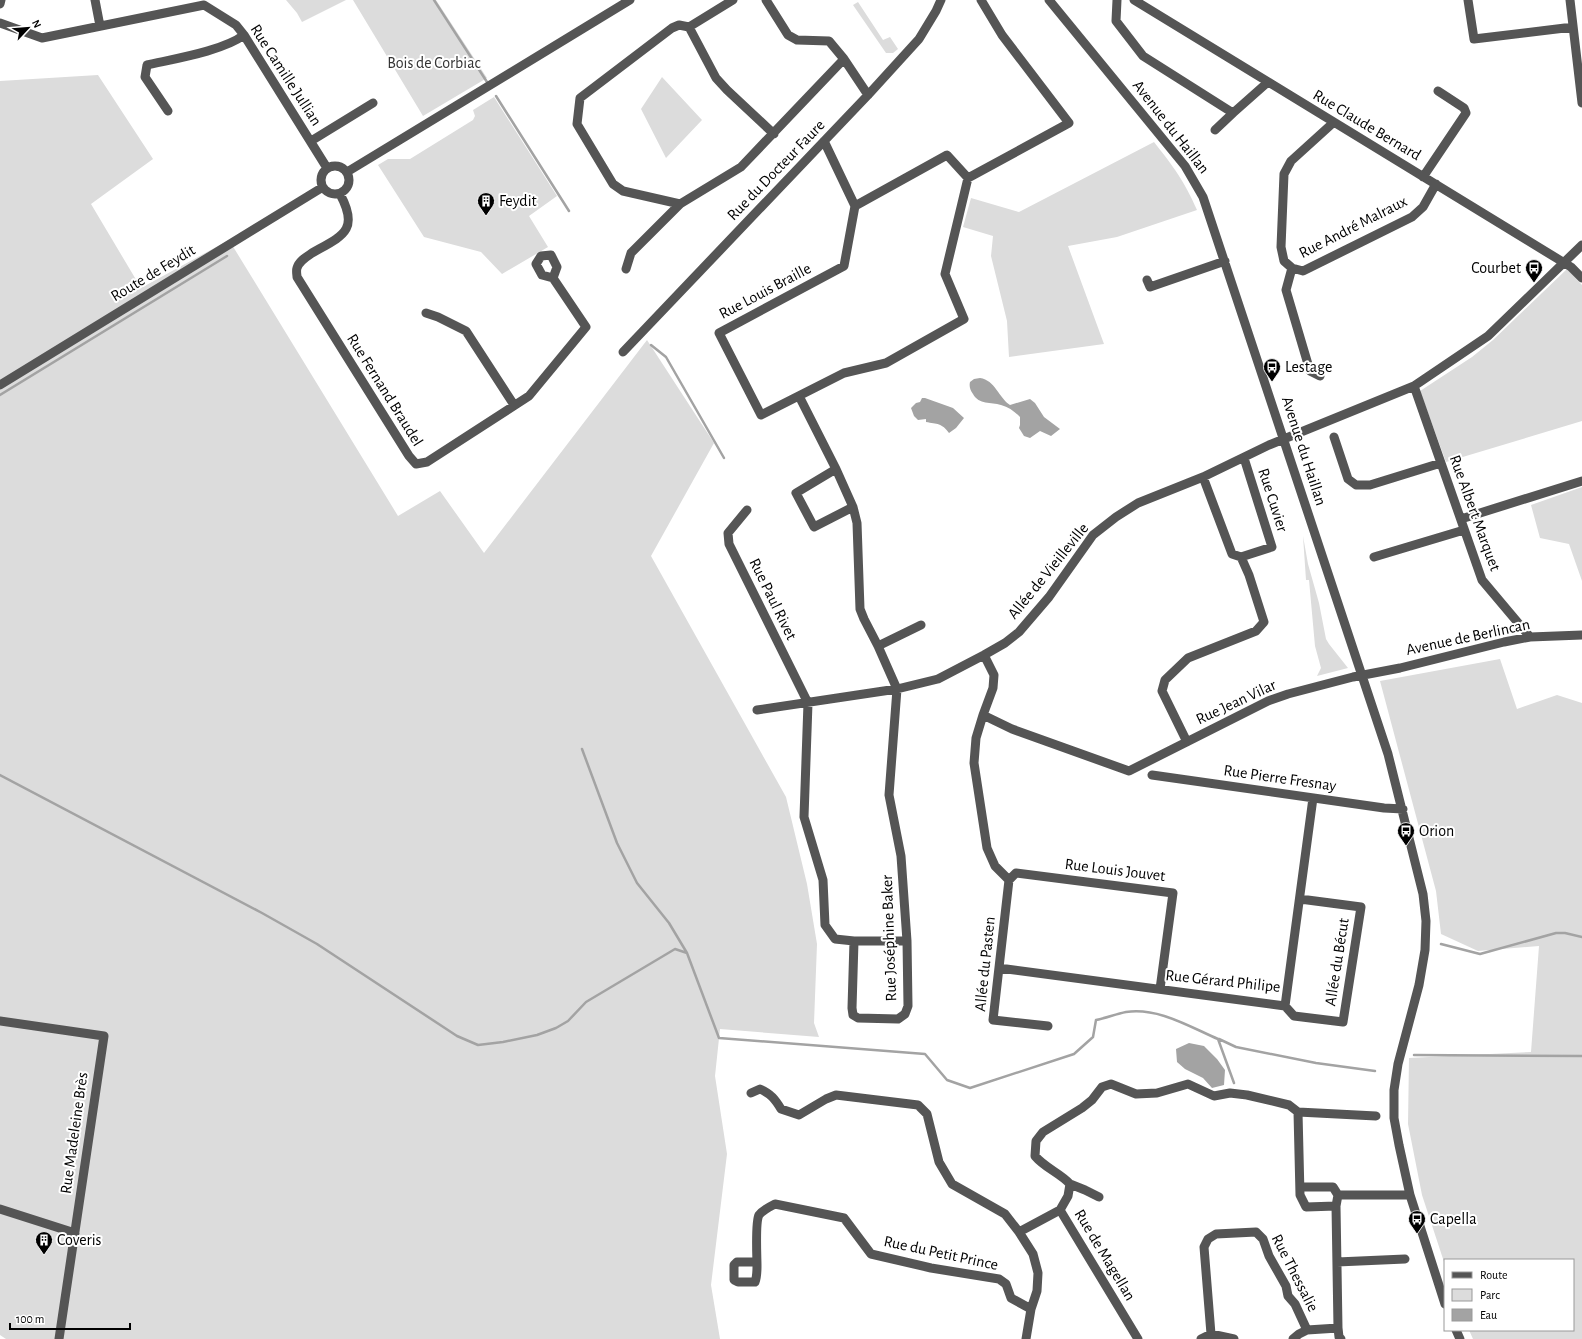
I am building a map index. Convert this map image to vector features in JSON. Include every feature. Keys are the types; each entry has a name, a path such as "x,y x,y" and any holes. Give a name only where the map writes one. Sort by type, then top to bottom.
{"street":[{"path":"0,4 1,0"},
{"path":"94,0 100,26"},
{"path":"347,172 630,0"},
{"path":"680,204 622,191 613,184 577,124 580,98 672,28 679,25 689,27 733,0"},
{"path":"766,0 788,35 797,40 829,41 844,59 868,95"},
{"name":"Rue du Docteur Faure","path":"623,352 868,95 919,39 941,0"},
{"path":"824,141 855,206 947,155 968,178 1069,123 1002,35 981,0"},
{"name":"Avenue du Haillan","path":"1049,0 1181,161 1193,177 1205,202 1388,754 1403,809 1423,894 1426,934 1419,985 1398,1064 1394,1090 1396,1131 1410,1195 1444,1301"},
{"path":"1117,0 1116,21 1142,56 1233,113"},
{"name":"Rue Claude Bernard","path":"1134,0 1564,262 1582,278"},
{"path":"1468,0 1474,39 1573,27"},
{"path":"1570,0 1573,27 1579,52 1582,103"},
{"name":"Rue Camille Jullian","path":"0,23 42,38 204,5 236,25 244,35 327,168"},
{"path":"689,27 716,78 774,134"},
{"path":"168,111 145,77 147,65 206,52 239,39 244,35"},
{"path":"626,268 631,253 680,204 741,167 844,59"},
{"path":"1215,130 1268,82"},
{"path":"1423,177 1466,113 1464,108 1438,91"},
{"path":"311,141 373,103"},
{"path":"1292,268 1284,261 1281,247 1284,174 1291,161 1334,122"},
{"path":"338,166 345,169 347,172 349,177 348,187 340,194 330,194 323,187 321,176 327,168 338,166"},
{"name":"Rue Louis Braille","path":"855,206 844,266 719,333 761,415 844,373 886,363 964,319 945,274 968,178"},
{"name":"Rue André Malraux","path":"1320,376 1310,371 1286,290 1292,268 1303,271 1412,217 1423,207 1436,184"},
{"name":"Route de Feydit","path":"0,384 323,187"},
{"name":"Rue Fernand Braudel","path":"340,194 347,207 349,219 346,229 340,237 303,258 297,268 297,277 409,456 416,464 427,462 529,396 586,327 553,278"},
{"name":"Allée de Vieilleville","path":"757,710 897,689 938,680 984,655 1005,643 1019,632 1049,597 1093,535 1116,517 1138,503 1203,476 1284,439 1414,386 1488,336 1582,245"},
{"path":"1147,280 1150,287 1225,261"},
{"path":"426,313 438,317 466,332 514,405"},
{"name":"Rue Albert Marquet","path":"1414,386 1482,580 1530,637"},
{"path":"799,396 836,469 853,507 857,523 860,609 897,689"},
{"path":"1334,437 1348,478 1356,485 1370,485 1441,463"},
{"name":"Rue Cuvier","path":"1241,557 1272,547 1244,458"},
{"path":"836,469 796,493 814,527 853,507"},
{"path":"1187,742 1162,691 1165,680 1188,658 1256,631 1264,622 1249,575 1241,557 1232,554 1203,476"},
{"path":"1460,519 1582,481"},
{"name":"Rue Paul Rivet","path":"747,510 728,533 729,544 808,703"},
{"path":"1374,557 1464,530"},
{"path":"878,646 921,625"},
{"name":"Avenue de Berlincan","path":"1362,676 1530,637 1582,635"},
{"path":"984,655 994,675 993,688 976,738 974,763 986,842 995,866 1009,880"},
{"name":"Rue Jean Vilar","path":"983,715 1012,729 1129,771 1268,701 1302,690 1362,676"},
{"name":"Rue Joséphine Baker","path":"854,941 853,1015 858,1018 898,1019 905,1014 908,1006 907,941 901,856 889,795 897,689"},
{"path":"808,703 804,816 823,880 825,925 834,939 854,941 907,941"},
{"name":"Rue Pierre Fresnay","path":"1152,775 1384,808 1403,809"},
{"name":"Rue Gérard Philipe","path":"1000,968 1284,1006 1313,798"},
{"name":"Rue Louis Jouvet","path":"1009,880 1016,872 1172,893 1160,989"},
{"name":"Allée du Pasten","path":"1009,880 993,1020 1048,1026"},
{"name":"Allée du Bécut","path":"1284,1006 1294,1016 1343,1022 1361,907 1300,899"},
{"name":"Rue Madeleine Brès","path":"0,1021 104,1036 59,1339"},
{"name":"Rue de Magellan","path":"1099,1197 1070,1184 1065,1178 1040,1162 1035,1156 1036,1141 1043,1132 1092,1100 1102,1087 1111,1084 1136,1094 1157,1092 1188,1084 1214,1096 1230,1093 1247,1096 1289,1105 1298,1112"},
{"path":"751,1093 760,1089 769,1093 781,1109 799,1115 826,1099 836,1095 918,1105 927,1114 939,1162 952,1184 1005,1214 1033,1254 1038,1273 1037,1291 1030,1309 1026,1339"},
{"path":"1336,1206 1306,1207 1300,1195 1298,1112 1376,1116"},
{"name":"Rue de Magellan","path":"1070,1184 1068,1196 1060,1210 1138,1339"},
{"path":"1300,1187 1333,1187 1338,1195 1336,1206 1339,1335"},
{"path":"1338,1195 1410,1195"},
{"name":"Rue du Petit Prince","path":"757,1262 759,1216 766,1209 775,1204 844,1218 871,1254 931,1268 1000,1279 1006,1284 1011,1298 1030,1309"},
{"path":"0,1209 75,1233"},
{"path":"1019,1232 1060,1210"},
{"name":"Rue Thessalie","path":"1211,1334 1204,1248 1208,1239 1216,1234 1256,1232 1263,1239 1269,1256 1286,1286 1288,1296 1295,1304 1307,1330"},
{"path":"1337,1262 1405,1259"},
{"name":"Rue Thessalie","path":"1293,1339 1307,1330 1339,1335"},
{"path":"1201,1339 1211,1334 1234,1339"}],"green space":[{"path":"286,0 346,0 302,22 297,13"},
{"name":"Bois de Corbiac","path":"353,0 436,0 487,78 423,116"},
{"path":"858,2 883,40 890,37 898,49 893,53 886,53 853,5"},
{"path":"98,75 153,159 91,204 141,288 229,240 398,516 440,491 484,553 647,340 714,443 651,556 786,797 807,884 817,944 814,1023 819,1037 720,1029 715,1076 727,1154 711,1285 720,1339 6,1339 0,1335 0,81"},
{"path":"662,77 702,120 666,158 641,109"},
{"path":"494,97 557,196 529,216 548,247 502,274 481,252 424,237 378,165 388,159 410,159 473,120 475,116 473,110"},
{"path":"1154,142 1178,174 1197,210 1117,237 1068,246 1104,344 1009,357 1007,321 991,256 993,236 963,227 971,198 1019,212"},
{"path":"1567,269 1582,285 1582,421 1446,462 1420,391 1472,357 1493,340"},
{"path":"1582,487 1582,581 1569,544 1540,538 1531,505"},
{"path":"1303,536 1308,564 1319,603 1326,639 1348,668 1317,676 1321,668 1315,646 1309,580 1306,580"},
{"path":"1500,659 1517,709 1557,695 1582,703 1582,1339 1473,1339 1469,1331 1574,1331 1574,1259 1444,1259 1444,1262 1422,1195 1408,1124 1409,1058 1531,1052 1539,946 1478,951 1441,934 1436,891 1380,681"}],"water":[{"path":"980,378 989,382 1010,405 1030,399 1035,403 1044,417 1060,429 1051,436 1040,431 1030,438 1024,436 1019,428 1020,417 1009,408 997,404 982,402 976,398 970,390 970,382 974,379"},
{"path":"922,398 953,408 964,418 956,428 949,433 942,426 926,422 926,419 918,420 914,416 911,408 916,403 920,402"},
{"path":"1189,1043 1204,1046 1217,1059 1225,1070 1224,1085 1212,1088 1203,1078 1185,1069 1177,1062 1176,1049"}],"waterway":[{"path":"434,0 487,82"},
{"path":"496,96 569,211"},
{"path":"0,395 227,256"},
{"path":"651,345 666,357 724,458"},
{"path":"582,749 617,843 637,883 669,923 687,953"},
{"path":"0,775 262,913 317,944 457,1036 478,1045 503,1042 537,1035 556,1028 568,1021 586,1002 675,949 687,953 719,1038 925,1054 947,1080 970,1088 1074,1054 1093,1037 1096,1020 1126,1012 1150,1012 1174,1019 1218,1039 1234,1083"},
{"path":"1441,944 1480,954 1556,933 1565,933 1582,937"},
{"path":"1219,1039 1236,1047 1316,1063 1375,1071"},
{"path":"1414,1055 1582,1056"}],"place":[{"name":"Feydit","path":"486,216"},
{"name":"Courbet","path":"1534,283"},
{"name":"Lestage","path":"1272,382"},
{"name":"Orion","path":"1406,846"},
{"name":"Capella","path":"1417,1234"},
{"name":"Coveris","path":"44,1255"}]}
